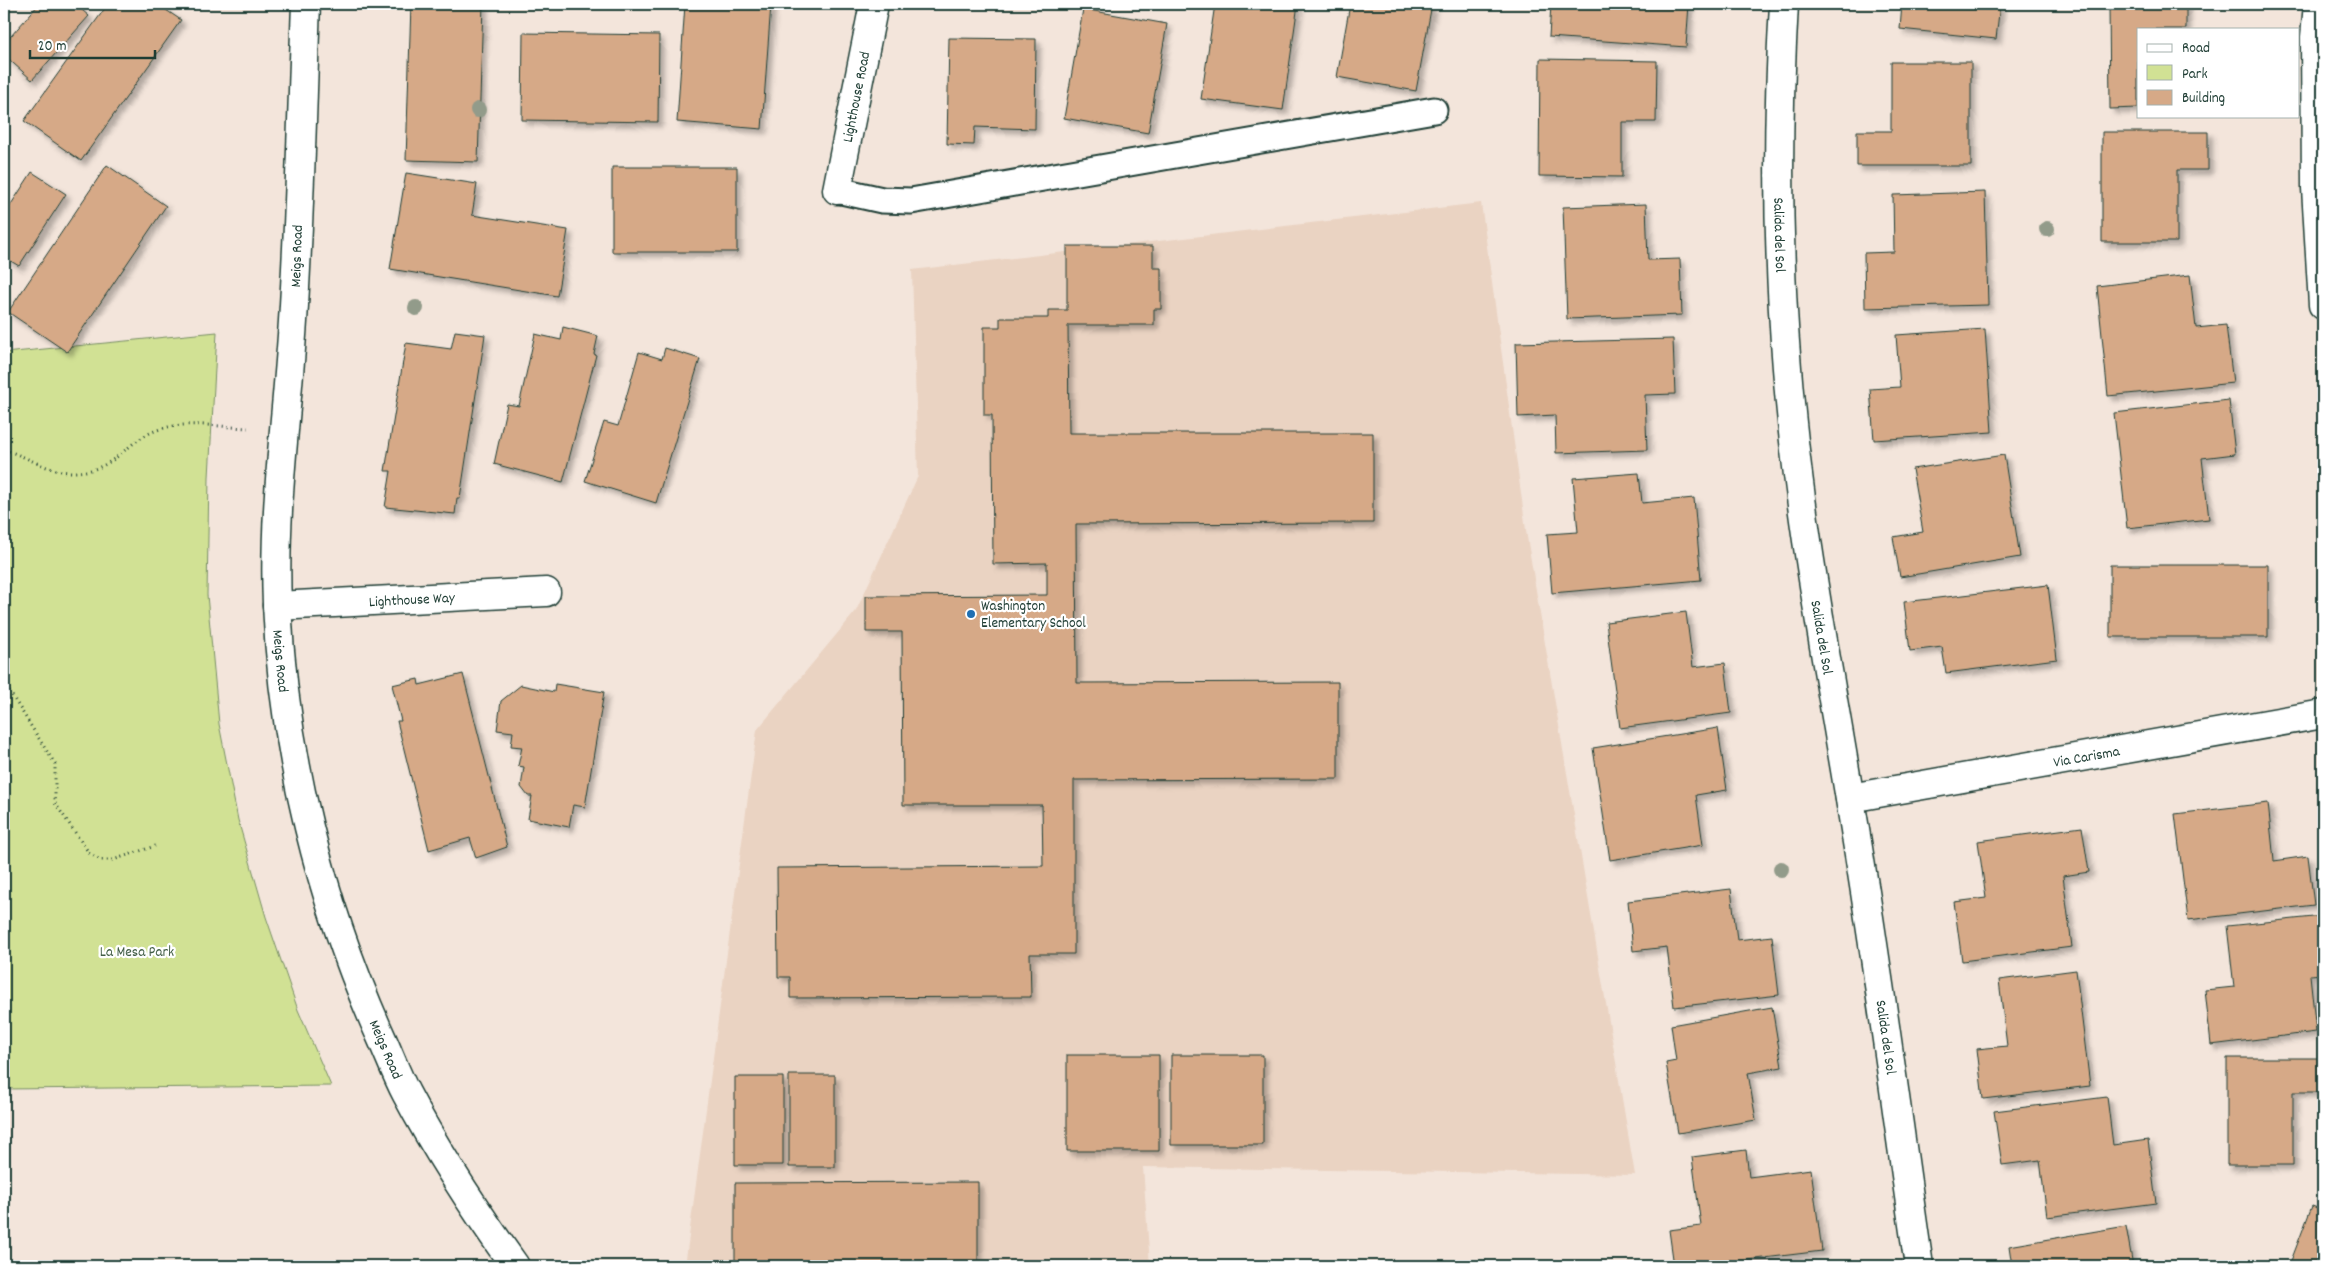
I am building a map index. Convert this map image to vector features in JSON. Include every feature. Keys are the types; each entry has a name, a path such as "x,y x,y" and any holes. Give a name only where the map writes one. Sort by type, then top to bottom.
{"street":[{"name":"Meigs Road","path":"306,4 293,321 276,556 277,606 295,760 322,881 355,979 406,1092 468,1199 515,1266"},
{"name":"Lighthouse Road","path":"837,190 874,4"},
{"name":"Salida del Sol","path":"1784,4 1780,84 1779,226 1787,368 1800,492 1850,798 1918,1266"},
{"path":"2318,4 2315,37 2316,188 2323,305"},
{"name":"Lighthouse Way","path":"277,606 546,592"},
{"name":"Via Carisma","path":"1850,798 2323,714"}],"lane":[{"path":"837,190 882,200 911,201 1434,110"}],"path":[{"path":"4,450 55,472 94,471 106,466 135,442 163,428 197,426 284,430"},
{"path":"4,683 55,764 55,803 89,853 100,860 113,860 155,846"}],"shaded area":[{"path":"1481,203 1527,537 1635,1175 1143,1167 1150,1266 685,1266 757,730 856,611 918,476 912,270"}],"green space":[{"name":"La Mesa Park","path":"217,332 209,477 207,595 219,724 238,820 266,917 298,1010 331,1086 4,1089 4,353"}],"building":[{"path":"39,4 75,4 89,16 32,80 4,55 4,44"},
{"path":"108,4 157,4 181,20 81,161 24,121"},
{"path":"411,4 483,4 478,162 406,160"},
{"path":"685,4 771,4 762,129 677,122"},
{"path":"1215,4 1298,4 1283,110 1201,99"},
{"path":"1350,4 1432,4 1416,91 1337,77"},
{"path":"1551,4 1689,4 1686,47 1549,37"},
{"path":"1902,4 2000,4 1996,39 1900,29"},
{"path":"2109,4 2186,4 2186,28 2137,28 2137,108 2110,109"},
{"path":"1083,9 1167,24 1148,133 1064,118"},
{"path":"523,33 659,35 658,122 522,120"},
{"path":"949,38 1036,39 1035,129 975,127 974,145 947,144"},
{"path":"1540,59 1657,61 1656,122 1622,122 1622,177 1539,176"},
{"path":"1891,62 1971,62 1971,166 1857,166 1857,131 1891,131"},
{"path":"2102,132 2208,132 2208,170 2177,170 2177,242 2102,242"},
{"path":"107,165 166,206 67,352 8,312"},
{"path":"612,167 737,167 737,252 612,252"},
{"path":"32,172 66,194 19,266 4,257 4,215"},
{"path":"406,173 477,184 472,215 568,230 557,296 390,269"},
{"path":"1985,192 1988,305 1865,308 1864,253 1894,252 1893,195"},
{"path":"1646,204 1648,260 1680,259 1682,315 1567,319 1563,207"},
{"name":"Washington Elementary School","path":"1067,246 1153,246 1153,268 1161,268 1161,309 1154,309 1154,325 1068,325 1069,433 1373,433 1373,523 1076,524 1077,683 1338,682 1338,779 1074,780 1074,954 1030,954 1031,997 790,998 790,977 778,977 777,868 1043,866 1042,805 903,805 902,632 866,632 866,596 1047,595 1047,563 993,564 992,415 984,415 984,327 1000,327 1000,318 1048,318 1048,310 1067,310"},
{"path":"2190,275 2196,328 2226,325 2233,383 2108,396 2097,286"},
{"path":"563,327 598,336 594,354 596,355 563,482 494,464 507,404 519,406 535,334 561,340"},
{"path":"1985,329 1992,432 1874,440 1870,389 1900,387 1896,335"},
{"path":"455,331 485,335 460,498 457,498 455,514 385,507 391,471 385,471 406,343 451,349"},
{"path":"1673,339 1675,394 1645,395 1647,450 1556,453 1555,415 1518,417 1516,343"},
{"path":"665,348 700,359 656,503 585,481 604,422 618,426 639,352 662,359"},
{"path":"2229,400 2235,454 2202,458 2209,519 2127,528 2114,413"},
{"path":"2004,455 2020,557 1900,577 1893,537 1923,532 1912,469"},
{"path":"1639,473 1642,503 1694,498 1701,580 1552,593 1547,534 1578,532 1573,478"},
{"path":"2110,565 2268,565 2268,637 2110,637"},
{"path":"2048,585 2057,659 1946,673 1942,647 1910,651 1904,602"},
{"path":"1686,612 1693,667 1725,663 1731,713 1620,728 1606,622"},
{"path":"463,674 507,847 476,858 470,838 429,850 397,721 401,721 392,685 418,679 419,685"},
{"path":"555,684 604,692 585,807 573,805 569,827 528,819 532,796 528,796 521,787 524,767 518,766 522,747 511,746 513,732 497,730 501,701 521,685 554,692"},
{"path":"1718,728 1727,790 1696,795 1703,845 1610,860 1593,748"},
{"path":"2268,803 2274,861 2308,856 2314,905 2188,920 2175,814"},
{"path":"2082,827 2089,872 2063,876 2072,947 1962,961 1954,902 1986,898 1978,841"},
{"path":"1731,889 1737,940 1772,936 1779,995 1674,1007 1667,947 1633,951 1628,901"},
{"path":"2323,916 2323,974 2310,975 2316,1032 2211,1045 2205,990 2234,987 2227,926"},
{"path":"2076,970 2090,1086 1983,1099 1977,1049 2007,1046 1999,980"},
{"path":"1772,1007 1782,1067 1748,1073 1756,1120 1678,1133 1666,1063 1676,1061 1671,1025"},
{"path":"1067,1055 1159,1055 1159,1151 1067,1151"},
{"path":"1171,1055 1263,1055 1263,1145 1171,1145"},
{"path":"2227,1058 2323,1058 2323,1092 2293,1092 2293,1165 2227,1165"},
{"path":"789,1075 835,1075 835,1167 789,1167"},
{"path":"735,1077 783,1077 783,1165 735,1165"},
{"path":"2107,1097 2113,1145 2148,1140 2156,1203 2047,1217 2040,1160 2002,1165 1994,1111"},
{"path":"1746,1150 1749,1177 1811,1169 1822,1251 1698,1266 1674,1266 1669,1230 1701,1226 1692,1157"},
{"path":"978,1182 978,1266 735,1266 735,1183"},
{"path":"2312,1206 2323,1210 2323,1266 2289,1266"},
{"path":"2126,1226 2133,1266 2012,1266 2009,1246"}],"place":[{"name":"Washington Elementary School","path":"971,614"}]}
